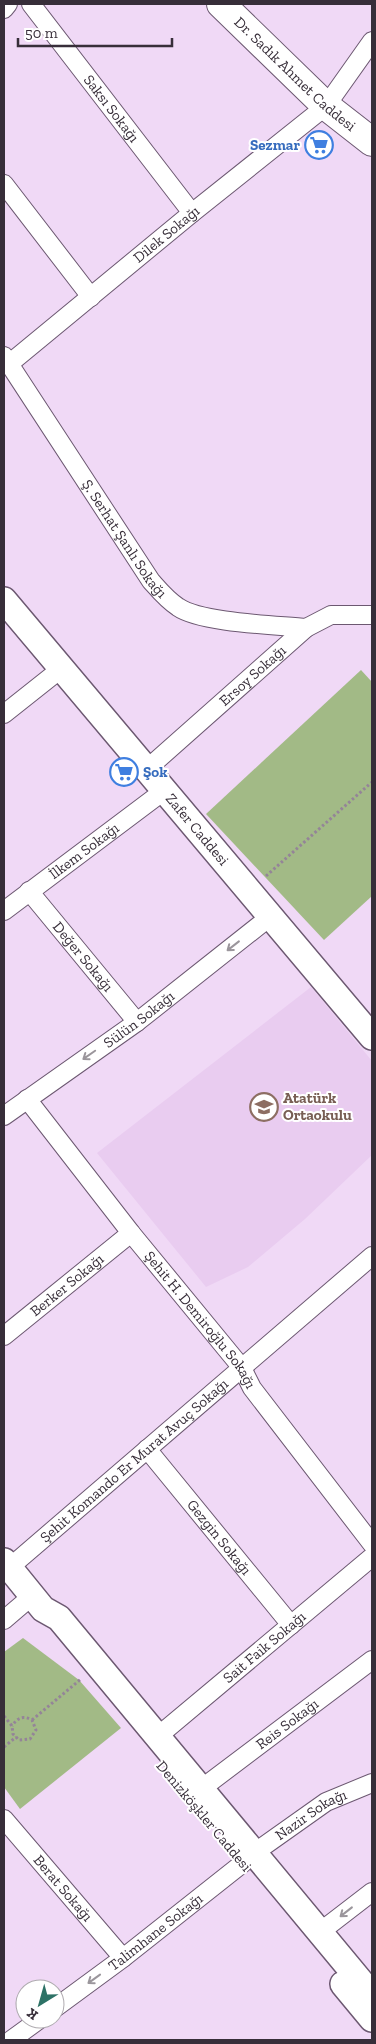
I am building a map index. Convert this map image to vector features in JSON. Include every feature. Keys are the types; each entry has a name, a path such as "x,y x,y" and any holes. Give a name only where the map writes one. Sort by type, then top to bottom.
{"main road":[{"name":"Dr. Sadık Ahmet Caddesi","path":"221,4 326,106 372,142"}],"street":[{"path":"4,9 8,4"},
{"name":"Saksı Sokağı","path":"31,4 192,213"},
{"name":"Dilek Sokağı","path":"7,360 91,297 326,106 372,41"},
{"path":"4,184 91,297"},
{"name":"Ş. Serhat Şanlı Sokağı","path":"7,360 151,581 162,594 179,608 199,617 306,628"},
{"name":"Zafer Caddesi","path":"4,600 372,1037"},
{"name":"Ersoy Sokağı","path":"147,769 306,628 331,615 372,615"},
{"path":"4,714 62,668"},
{"name":"İlkem Sokağı","path":"4,911 165,790"},
{"name":"Değer Sokağı","path":"29,891 136,1022"},
{"name":"Sülün Sokağı","path":"4,1116 136,1022 271,916"},
{"name":"Şehit H. Demiroğlu Sokağı","path":"27,1099 131,1233 242,1368 252,1388 372,1544"},
{"name":"Berker Sokağı","path":"4,1336 131,1233"},
{"name":"Şehit Komando Er Murat Avuç Sokağı","path":"6,1565 147,1450 372,1256"},
{"name":"Gezgin Sokağı","path":"147,1450 291,1626"},
{"name":"Sait Faik Sokağı","path":"152,1741 372,1557"},
{"name":"Denizköşkler Caddesi","path":"6,1565 37,1602 59,1618 152,1741 248,1858 314,1936 372,1995"},
{"path":"4,1620 37,1602"},
{"name":"Denizköşkler Caddesi","path":"37,1602 51,1631 87,1674 152,1741"},
{"name":"Reis Sokağı","path":"195,1793 372,1660"},
{"name":"Nazir Sokağı","path":"248,1858 326,1802 372,1783"},
{"name":"Berat Sokağı","path":"4,1819 123,1958"},
{"name":"Talimhane Sokağı","path":"65,2001 123,1958 248,1858"},
{"path":"314,1936 372,1892"},
{"name":"Denizköşkler Caddesi","path":"314,1936 372,2019"},
{"path":"11,2040 26,2029"}],"path":[{"path":"250,891 372,782"},
{"path":"32,1720 87,1674"},
{"path":"4,1716 12,1726 16,1737 26,1741 33,1737 36,1726 32,1720 20,1717 12,1726"},
{"path":"4,1747 16,1737"}],"shaded area":[{"name":"Atatürk Ortaokulu","path":"311,987 372,1061 372,1155 305,1219 248,1267 206,1287 97,1153"}],"green space":[{"path":"361,670 372,682 372,896 324,940 206,814"},
{"path":"23,1638 79,1680 121,1728 20,1809 4,1787 4,1652"}],"place":[{"name":"Sezmar","path":"319,145"},
{"name":"Şok","path":"124,772"},
{"name":"Atatürk Ortaokulu","path":"264,1107"}]}
